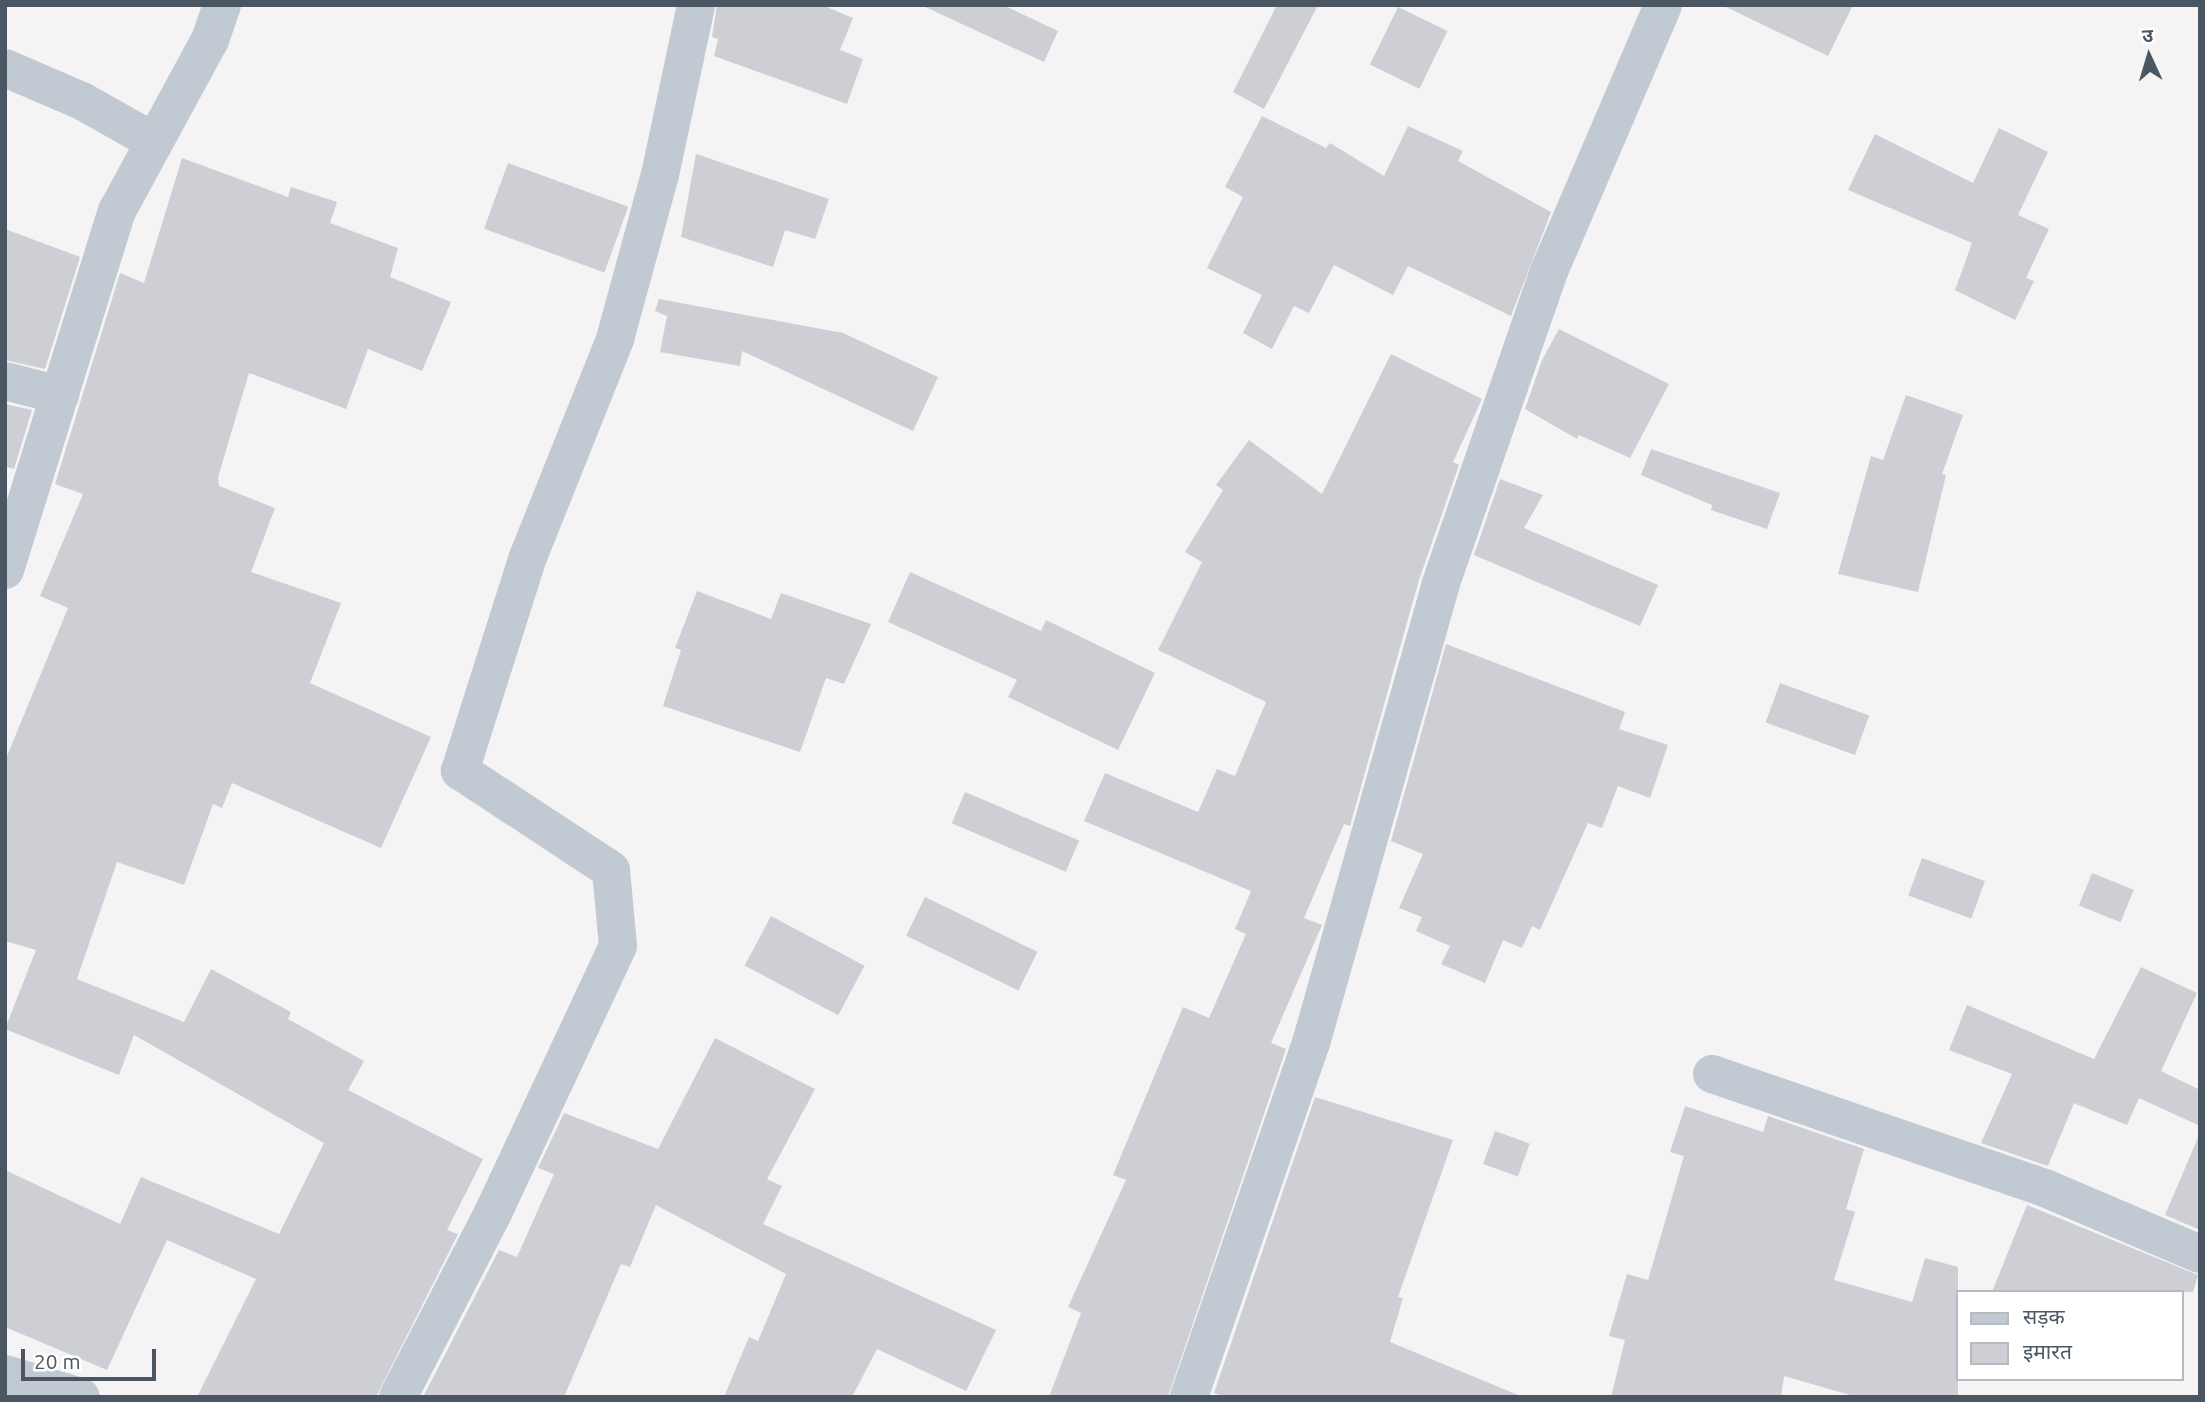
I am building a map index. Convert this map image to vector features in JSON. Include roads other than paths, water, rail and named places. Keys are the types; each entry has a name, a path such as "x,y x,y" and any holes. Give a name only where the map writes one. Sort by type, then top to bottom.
{"street":[{"path":"5,570 117,211 210,40 222,5"},
{"path":"1189,1397 1311,1043 1440,586 1550,269 1663,5"},
{"path":"398,1397 492,1215 618,946 611,870 460,771 528,557 615,339 660,175 692,7"},
{"path":"5,68 82,101 153,141"},
{"path":"5,381 60,395"},
{"path":"1712,1074 2045,1188 2200,1254"},
{"path":"5,1374 81,1397"}]}
